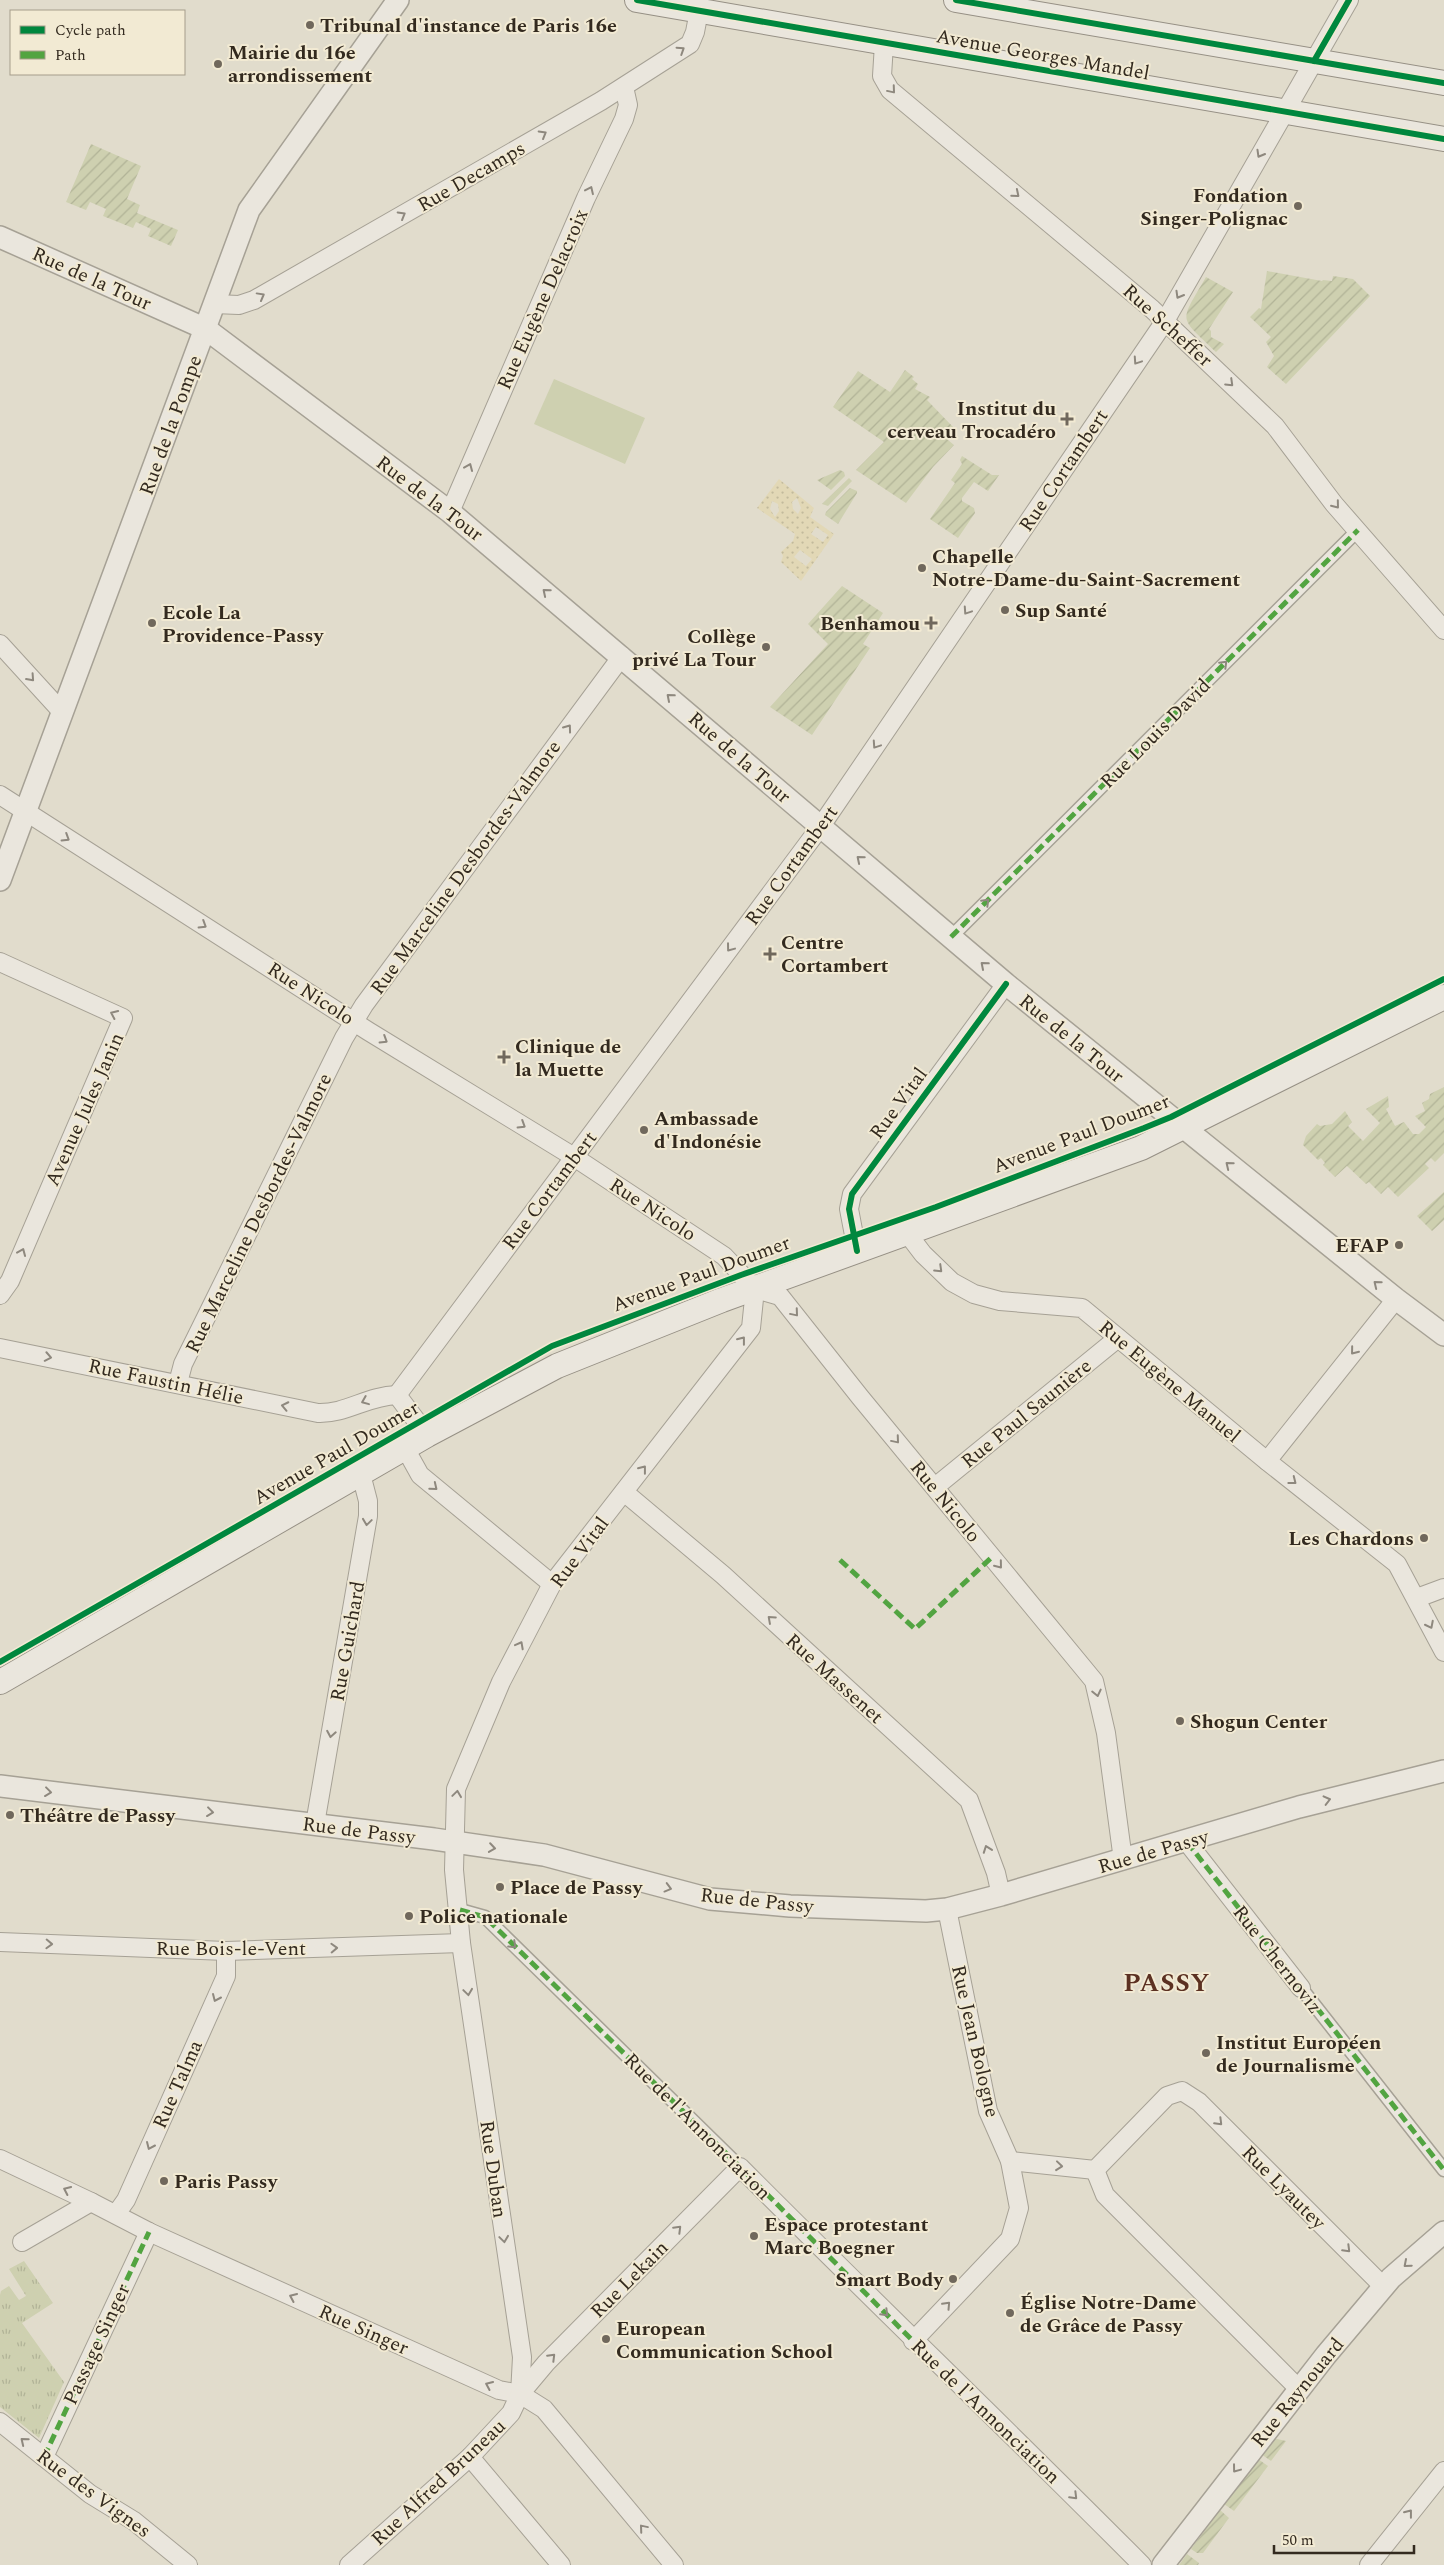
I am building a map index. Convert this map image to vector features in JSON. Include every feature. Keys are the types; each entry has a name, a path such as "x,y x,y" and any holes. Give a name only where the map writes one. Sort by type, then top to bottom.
{"main road":[{"name":"Avenue Georges Mandel","path":"637,0 1444,139"},
{"name":"Avenue Georges Mandel","path":"956,0 1444,83"},
{"name":"Avenue Paul Doumer","path":"0,1682 405,1448 557,1366 754,1288 1069,1176 1184,1128 1444,997"}],"street":[{"name":"Rue de la Pompe","path":"0,880 250,210 398,0"},
{"name":"Rue Cortambert","path":"397,1395 820,826 1165,321 1349,0"},
{"name":"Rue Decamps","path":"214,304 239,305 254,300 624,87 690,44 695,32 699,11"},
{"name":"Rue Scheffer","path":"884,44 882,76 890,90 1165,321 1275,426 1334,504 1444,630"},
{"name":"Rue Eugène Delacroix","path":"450,512 582,206 624,119 628,105 624,87"},
{"name":"Rue de la Tour","path":"0,237 206,329 450,512 622,656 1006,984 1396,1299 1444,1335"},
{"name":"Rue Louis David","path":"951,937 1358,530"},
{"path":"0,644 63,713"},
{"name":"Rue Marceline Desbordes-Valmore","path":"178,1383 183,1364 354,1021 622,656"},
{"name":"Rue Nicolo","path":"0,795 354,1021 574,1157 724,1256 754,1288 780,1296 860,1397 1094,1681 1106,1733 1123,1860"},
{"name":"Avenue Jules Janin","path":"0,962 123,1018 10,1281 0,1295"},
{"name":"Rue Vital","path":"857,1251 849,1209 852,1194 1006,984"},
{"name":"Rue Eugène Manuel","path":"907,1233 923,1254 952,1282 974,1294 1000,1301 1077,1306 1397,1564 1417,1598 1444,1652"},
{"name":"Rue Vital","path":"453,1842 456,1789 501,1682 552,1584 751,1328 754,1288"},
{"path":"1267,1461 1396,1299"},
{"name":"Rue Paul Saunière","path":"935,1487 1118,1338"},
{"name":"Rue Faustin Hélie","path":"0,1348 318,1413 333,1413 378,1396 397,1395"},
{"path":"397,1395 428,1435"},
{"path":"405,1448 420,1476 552,1584"},
{"name":"Rue Guichard","path":"315,1824 368,1516 368,1501 361,1474"},
{"name":"Rue Massenet","path":"624,1492 723,1576 969,1800 996,1873 1001,1895"},
{"path":"1417,1598 1444,1588"},
{"name":"Rue de Passy","path":"0,1786 315,1824 544,1855 710,1899 790,1906 926,1910 947,1909 1001,1895 1187,1842 1299,1807 1444,1772"},
{"path":"453,1842 454,1870 460,1910 461,1943"},
{"name":"Rue Chernoviz","path":"1187,1842 1444,2170"},
{"name":"Rue Jean Bologne","path":"913,2341 1010,2239 1019,2208 1010,2161 988,2110 947,1909"},
{"name":"Rue de l'Annonciation","path":"460,1910 485,1917 740,2167 913,2341 982,2404 1142,2565"},
{"name":"Rue Bois-le-Vent","path":"0,1942 226,1951 461,1943"},
{"name":"Rue Duban","path":"461,1943 522,2356 520,2394"},
{"name":"Rue Talma","path":"116,2214 126,2200 226,1976 226,1951"},
{"name":"Rue Lyautey","path":"1095,2170 1167,2096 1182,2091 1199,2102 1384,2286"},
{"name":"Rue Singer","path":"0,2159 116,2214 149,2232 499,2390 520,2394 544,2409 674,2565"},
{"path":"1010,2161 1095,2170 1105,2195 1298,2388"},
{"name":"Rue Lekain","path":"520,2394 546,2363 740,2167"},
{"path":"22,2242 91,2202"},
{"name":"Passage Singer","path":"44,2456 149,2232"},
{"name":"Rue Raynouard","path":"1163,2565 1298,2388 1384,2286 1444,2232"},
{"name":"Rue Alfred Bruneau","path":"349,2565 470,2457 511,2413 520,2394"},
{"name":"Rue des Vignes","path":"0,2422 90,2494 134,2521 188,2565"},
{"path":"470,2457 561,2565"},
{"path":"1369,2565 1444,2471"}],"green space":[{"path":"91,144 141,166 127,199 140,205 137,213 178,230 171,246 148,236 151,229 136,222 133,228 103,216 106,209 90,202 86,210 66,202"},
{"path":"1267,271 1322,281 1332,281 1333,276 1353,279 1370,296 1286,384 1267,367 1274,356 1266,342 1271,337 1250,317 1259,308 1261,309"},
{"path":"1206,277 1233,292 1209,329 1211,337 1224,344 1216,352 1189,324 1187,318 1187,312 1191,303"},
{"path":"905,370 914,377 912,379 918,384 915,389 930,397 927,400 954,428 948,434 948,440 954,445 933,467 906,503 856,470 884,442 833,407 858,371 890,392"},
{"path":"554,379 645,418 625,464 534,424"},
{"path":"962,456 992,475 999,475 988,491 974,482 962,498 962,501 974,508 975,513 958,538 930,519 955,483 951,480 962,464 960,460"},
{"path":"840,470 844,472 845,476 831,490 817,480"},
{"path":"849,478 852,481 828,506 822,504"},
{"path":"850,488 857,491 857,493 838,524 825,515 826,512"},
{"path":"842,586 883,613 863,644 870,648 812,735 770,707 828,644 808,624"},
{"path":"1444,1087 1444,1153 1435,1162 1431,1158 1425,1164 1429,1168 1398,1197 1388,1187 1381,1194 1369,1182 1366,1184 1347,1166 1335,1177 1323,1165 1325,1163 1321,1158 1318,1160 1303,1145 1306,1136 1317,1124 1320,1126 1332,1124 1345,1111 1352,1122 1348,1126 1363,1141 1380,1123 1366,1109 1388,1096 1389,1107 1386,1109 1395,1126 1404,1122 1413,1134 1419,1134 1426,1127 1415,1116 1425,1111 1422,1103 1429,1099 1430,1094"},
{"path":"1444,1192 1444,1220 1432,1231 1417,1216"},
{"path":"24,2261 53,2303 22,2323 64,2382 39,2438 0,2407 0,2295 1,2291 9,2286 19,2300 26,2296 9,2269"},
{"path":"1273,2438 1286,2441 1271,2461 1261,2454"},
{"path":"1258,2459 1268,2466 1234,2511 1224,2504"},
{"path":"1220,2510 1229,2518 1203,2553 1197,2553 1191,2549"},
{"path":"1187,2554 1199,2563 1198,2565 1179,2565"}],"sand":[{"path":"779,479 814,508 810,517 834,534 801,581 781,562 783,556 781,552 793,541 795,534 757,508","holes":["797,498 801,508 798,514 793,509 792,502","772,501 778,504 779,511 775,517 770,509","816,527 828,535 823,542 811,534","800,550 812,559 806,566 794,557"]}],"marked path":[{"path":"951,937 1358,530"},
{"path":"840,1560 915,1629 992,1557"},
{"path":"1187,1842 1444,2170"},
{"path":"460,1910 485,1917 740,2167 913,2341"},
{"path":"44,2457 149,2232"}],"cycle path":[{"path":"637,0 1444,139"},
{"path":"956,0 1444,83"},
{"path":"1314,61 1349,0"},
{"path":"0,1662 552,1346 741,1275 936,1207 1171,1117 1444,979"},
{"path":"857,1251 849,1209 852,1194 1006,984"}],"place":[{"name":"Tribunal d'instance de Paris 16e","path":"310,25"},
{"name":"Mairie du 16e arrondissement","path":"218,64"},
{"name":"Fondation Singer-Polignac","path":"1298,206"},
{"name":"Institut du cerveau Trocadéro","path":"1067,419"},
{"name":"Chapelle Notre-Dame-du-Saint-Sacrement","path":"922,568"},
{"name":"Sup Santé","path":"1005,610"},
{"name":"Ecole La Providence-Passy","path":"152,623"},
{"name":"Benhamou","path":"931,623"},
{"name":"Collège privé La Tour","path":"766,647"},
{"name":"Centre Cortambert","path":"770,954"},
{"name":"Clinique de la Muette","path":"504,1057"},
{"name":"Ambassade d'Indonésie","path":"644,1130"},
{"name":"EFAP","path":"1399,1245"},
{"name":"Les Chardons","path":"1424,1538"},
{"name":"Shogun Center","path":"1180,1721"},
{"name":"Théâtre de Passy","path":"10,1815"},
{"name":"Place de Passy","path":"500,1887"},
{"name":"Police nationale","path":"409,1916"},
{"name":"Institut Européen de Journalisme","path":"1206,2053"},
{"name":"Paris Passy","path":"164,2181"},
{"name":"Espace protestant Marc Boegner","path":"754,2236"},
{"name":"Smart Body","path":"953,2279"},
{"name":"Église Notre-Dame de Grâce de Passy","path":"1010,2313"},
{"name":"European Communication School","path":"606,2339"}],"district":[{"name":"PASSY","path":"1167,1982"}]}
